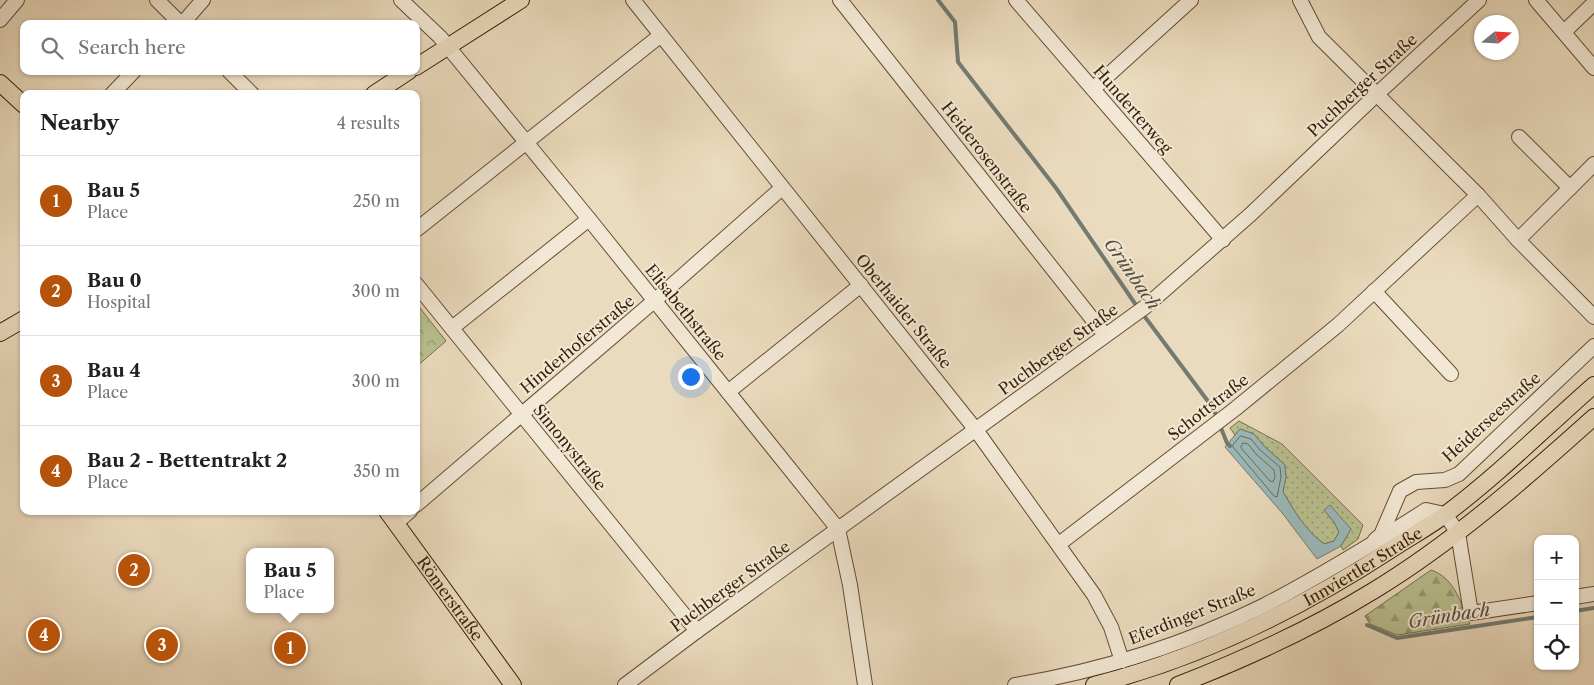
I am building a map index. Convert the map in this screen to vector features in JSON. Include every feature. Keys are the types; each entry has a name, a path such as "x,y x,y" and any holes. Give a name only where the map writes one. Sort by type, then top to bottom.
{"main road":[{"path":"420,64 521,0"},
{"path":"380,90 403,75"},
{"path":"0,83 20,101"},
{"path":"0,333 20,321"},
{"name":"Innviertler Straße","path":"1094,685 1168,662 1224,641 1289,610 1357,572 1445,514 1503,466 1594,385"},
{"name":"Innviertler Straße","path":"1178,685 1235,662 1315,624 1374,590 1458,533 1594,417"},
{"name":"Römerstraße","path":"391,517 513,685"}],"street":[{"path":"0,20 17,0"},
{"path":"157,0 177,20"},
{"path":"185,20 203,0"},
{"name":"Elisabethstraße","path":"401,0 440,37 838,529 850,585 865,685"},
{"name":"Oberhaider Straße","path":"632,0 976,430 1094,595 1111,627 1122,661"},
{"name":"Heiderosenstraße","path":"840,0 1105,335"},
{"name":"Hunderterweg","path":"1016,0 1223,240"},
{"path":"1093,89 1191,0"},
{"path":"1300,0 1319,37 1478,195 1518,240 1594,317"},
{"name":"Puchberger Straße","path":"624,685 1141,310 1223,240 1479,0"},
{"path":"1536,0 1594,68"},
{"path":"1564,32 1594,4"},
{"path":"420,227 661,36"},
{"path":"116,90 130,75"},
{"path":"234,75 248,90"},
{"path":"1520,137 1570,188"},
{"path":"1518,240 1594,164"},
{"name":"Hinderhoferstraße","path":"420,502 654,301 782,188"},
{"name":"Schottstraße","path":"1059,544 1224,417 1338,325 1478,195"},
{"path":"452,328 589,219"},
{"path":"728,392 861,285"},
{"name":"Simonystraße","path":"420,289 697,631"},
{"path":"1374,291 1451,374"},
{"name":"Heiderseestraße","path":"1369,546 1380,535 1400,491 1416,482 1445,480 1459,474 1594,346"},
{"path":"1369,546 1426,510 1445,514 1458,533 1471,613 1534,604"},
{"name":"Eferdinger Straße","path":"1015,685 1036,682 1122,661 1204,632 1261,606 1311,580 1369,546"},
{"path":"1579,596 1594,594"}],"green space":[{"path":"420,308 446,341 420,364"},
{"path":"1239,421 1282,444 1363,525 1358,539 1343,550 1341,546 1351,529 1324,510 1334,522 1339,532 1334,541 1324,544 1311,533 1283,492 1286,477 1285,465 1254,434 1240,429 1235,435 1230,428"},
{"path":"1431,570 1452,585 1470,624 1397,635 1370,624 1365,616"}],"water":[{"path":"1240,429 1254,434 1285,465 1286,477 1283,492 1301,520 1317,539 1324,544 1334,541 1339,532 1334,522 1324,510 1330,505 1351,529 1341,546 1317,559 1283,514 1225,447"}],"waterway":[{"name":"Grünbach","path":"938,0 955,22 958,62 1056,188 1138,308"},
{"name":"Grünbach","path":"1142,313 1213,408 1227,443 1230,446"},
{"name":"Grünbach","path":"1579,610 1594,608"},
{"name":"Grünbach","path":"1367,625 1397,638 1534,618"}],"place":[{"name":"Bau 0","path":"134,570"},
{"name":"Bau 2 - Bettentrakt 2","path":"44,635"},
{"name":"Bau 4","path":"162,645"},
{"name":"Bau 5","path":"290,648"}]}
